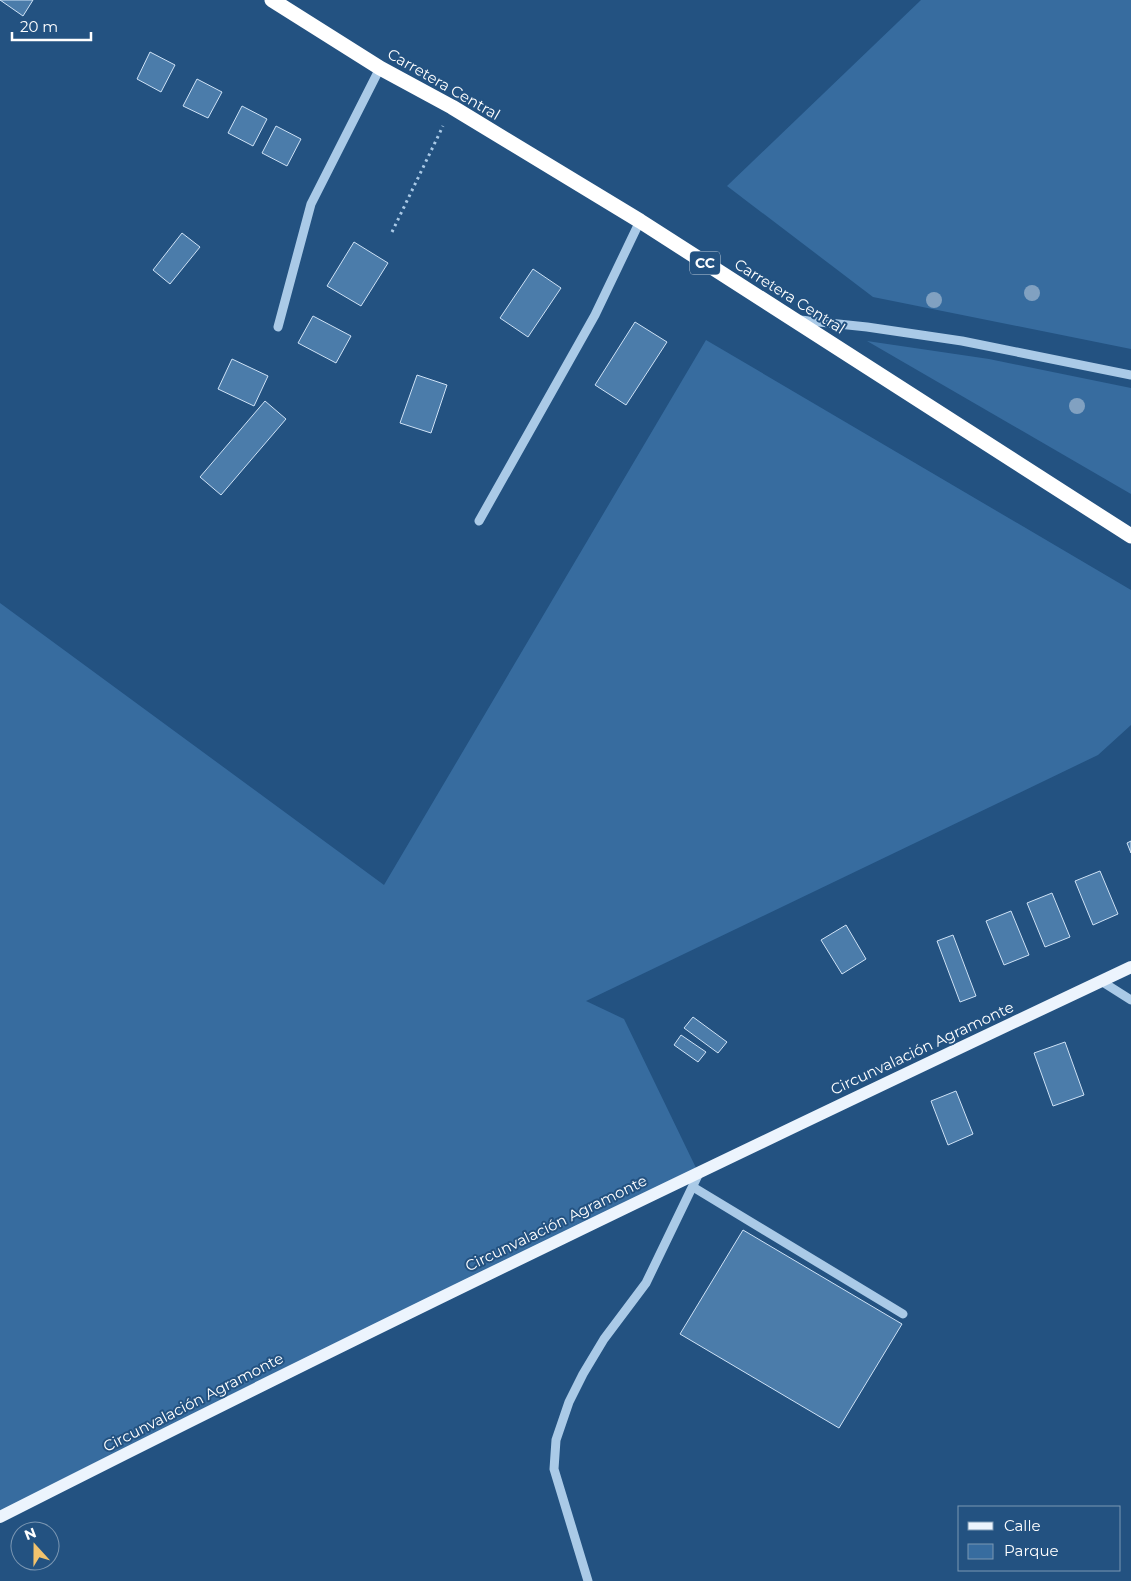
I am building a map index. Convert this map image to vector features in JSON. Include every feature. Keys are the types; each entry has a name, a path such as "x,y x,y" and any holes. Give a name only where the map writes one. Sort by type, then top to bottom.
{"highway":[{"name":"Carretera Central","path":"272,0 380,68 452,107 640,221 1131,536"}],"main road":[{"name":"Circunvalación Agramonte","path":"0,1517 209,1411 700,1171 1131,967"}],"street":[{"path":"278,327 311,204 380,68"},
{"path":"478,522 595,315 640,221"},
{"path":"792,319 867,327 962,341 1131,375"},
{"path":"1101,981 1131,1000"},
{"path":"588,1581 554,1469 556,1440 569,1402 583,1374 604,1339 646,1283 700,1171"},
{"path":"693,1187 903,1314"}],"path":[{"path":"392,232 452,107"}],"green space":[{"path":"921,0 1131,0 1131,349 873,297 727,186"},
{"path":"706,340 1131,590 1131,725 1098,755 586,1001 624,1019 697,1170 0,1513 0,603 384,885"},
{"path":"867,341 989,359 1131,388 1131,494"}],"building":[{"path":"0,0 33,0 23,16"},
{"path":"150,52 175,65 161,92 137,79"},
{"path":"197,79 222,92 208,118 183,106"},
{"path":"242,106 267,119 253,146 228,133"},
{"path":"276,126 301,139 287,166 262,153"},
{"path":"182,233 200,247 170,284 153,270"},
{"path":"354,242 388,263 361,306 327,286"},
{"path":"533,269 561,288 528,337 500,318"},
{"path":"313,316 351,336 336,363 298,343"},
{"path":"635,322 667,342 626,405 595,385"},
{"path":"232,359 268,376 254,406 218,389"},
{"path":"417,375 447,385 431,433 400,423"},
{"path":"265,401 286,419 221,495 200,477"},
{"path":"1131,841 1131,853 1127,843"},
{"path":"1100,871 1118,914 1093,925 1075,881"},
{"path":"1052,893 1070,937 1045,947 1027,903"},
{"path":"1011,911 1029,955 1004,965 986,921"},
{"path":"846,925 866,959 842,974 821,940"},
{"path":"953,935 976,996 960,1002 937,941"},
{"path":"693,1017 727,1042 718,1053 684,1028"},
{"path":"681,1035 706,1052 698,1062 674,1045"},
{"path":"1065,1042 1084,1095 1053,1106 1034,1053"},
{"path":"956,1091 973,1134 948,1145 931,1101"},
{"path":"743,1230 902,1324 839,1428 680,1334"}]}
